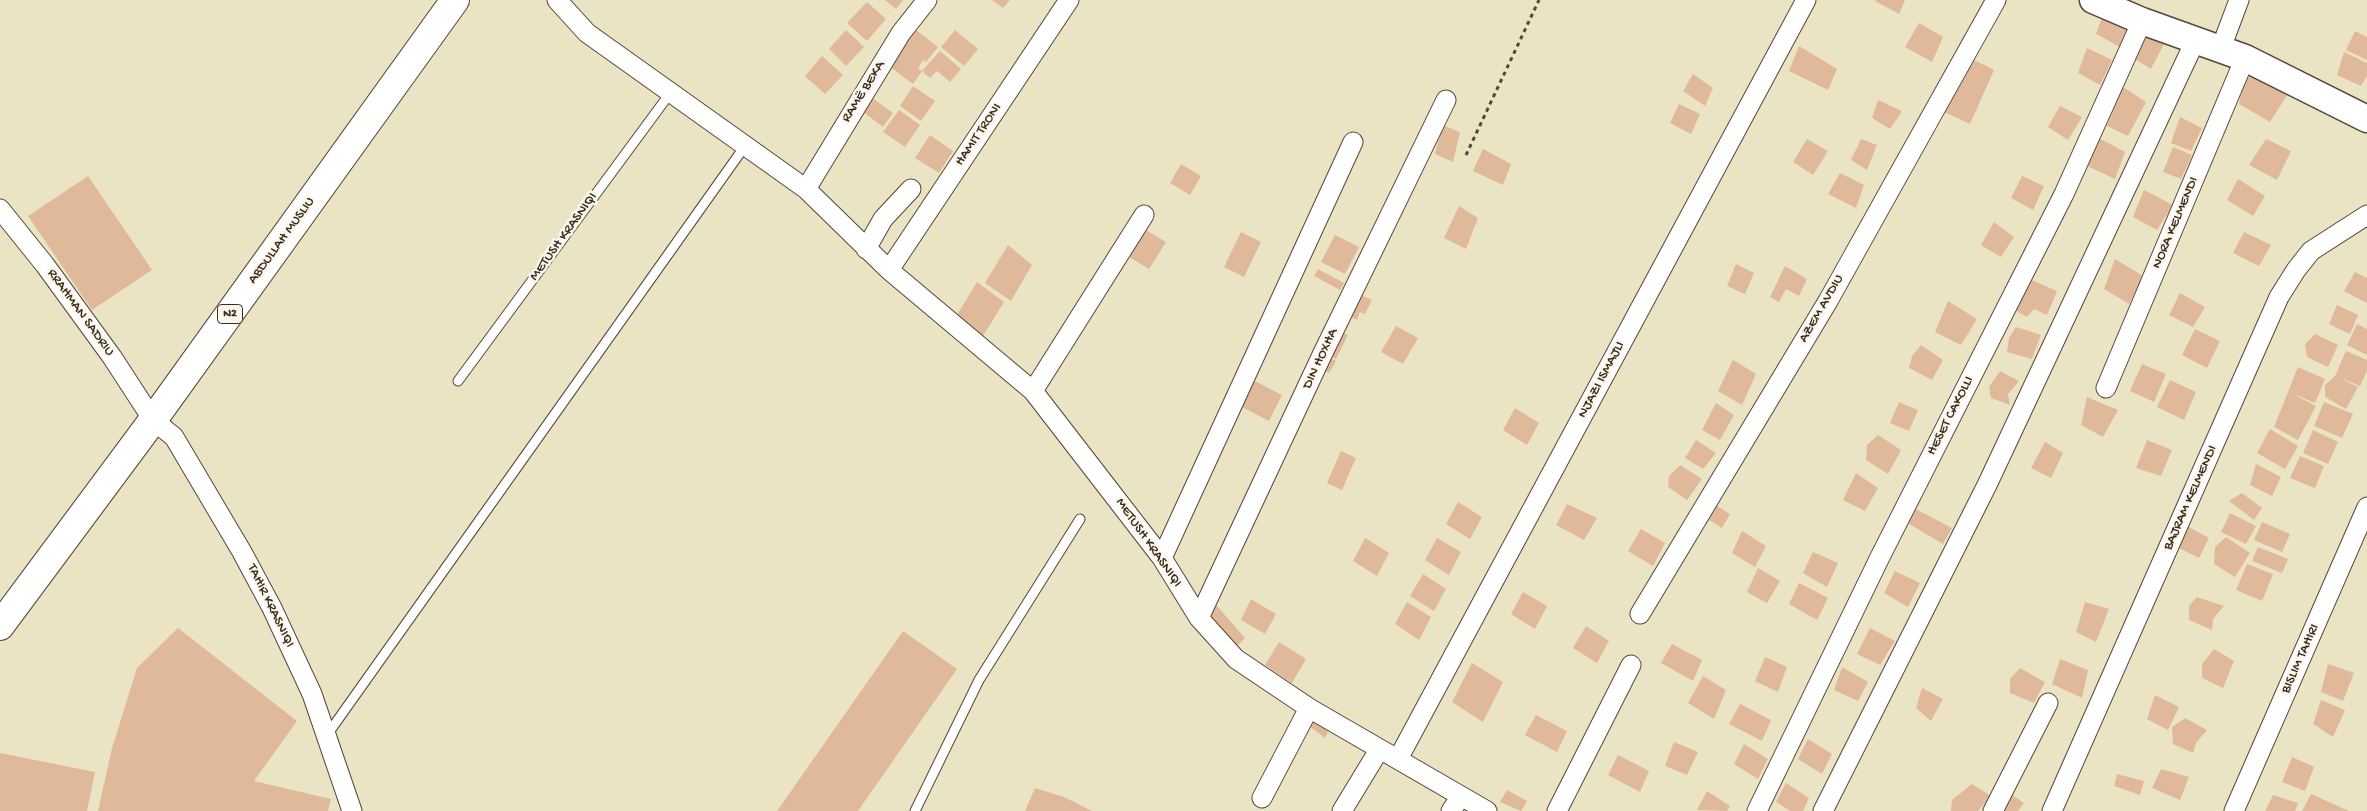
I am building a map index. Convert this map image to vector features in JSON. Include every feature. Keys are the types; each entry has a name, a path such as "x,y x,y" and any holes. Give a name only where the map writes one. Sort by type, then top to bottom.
{"main road":[{"name":"ABDULLAH MUSLIU","path":"0,626 154,420 455,0"}],"street":[{"name":"METUSH KRASNIQI","path":"558,0 587,33 806,189 889,270 1033,391 1162,558 1199,618 1236,659 1309,708 1379,750 1398,759 1456,804 1487,811"},
{"name":"RAMË BEKA","path":"806,189 901,33 928,0"},
{"name":"HAMIT TRONI","path":"889,270 1069,0"},
{"name":"NJAZI ISMAJLI","path":"1398,759 1806,0"},
{"name":"AZEM AVDIU","path":"1640,614 1828,301 1996,0"},
{"path":"2093,0 2142,21 2245,58 2367,119"},
{"path":"2221,48 2239,0"},
{"name":"HESET CAKOLLI","path":"1757,811 1880,557 2064,194 2142,21"},
{"path":"1823,811 1987,486 2196,39"},
{"name":"NORA KELMENDI","path":"2106,388 2245,58"},
{"name":"DIN HOXHA","path":"1199,618 1322,356 1446,100"},
{"path":"1162,558 1353,142"},
{"path":"866,249 883,219 911,190"},
{"name":"RRAHMAN SADRIU","path":"0,209 45,265 112,357 154,420"},
{"path":"1033,391 1144,215"},
{"name":"BAJRAM KELMENDI","path":"2052,811 2279,297 2311,251 2367,215"},
{"name":"TAHIR KRASNIQI","path":"154,420 174,437 242,552 272,608 312,694 352,811"},
{"name":"BISLIM TAHIRI","path":"2234,811 2367,507"},
{"path":"1557,811 1631,665"},
{"path":"1992,811 2048,703"},
{"path":"1262,798 1309,708"},
{"path":"1342,811 1379,750"}],"lane":[{"name":"METUSH KRASNIQI","path":"458,380 671,92"},
{"path":"326,736 745,146"},
{"path":"915,811 978,680 1080,519"}],"path":[{"path":"1466,155 1539,0"}],"building":[{"path":"885,0 903,0 896,9"},
{"path":"992,0 1010,0 1003,8"},
{"path":"1876,0 1905,0 1899,14"},
{"path":"867,2 886,19 867,41 847,23"},
{"path":"2104,12 2130,23 2120,47 2096,34"},
{"path":"1919,23 1943,37 1932,62 1905,47"},
{"path":"2143,28 2167,38 2151,69 2131,57"},
{"path":"846,30 864,47 846,66 829,49"},
{"path":"916,30 938,47 926,62 923,60 918,68 922,71 913,84 889,66"},
{"path":"955,30 978,49 964,66 941,47"},
{"path":"2355,31 2367,37 2367,60 2346,50"},
{"path":"1799,46 1837,69 1828,90 1789,71"},
{"path":"2087,48 2112,60 2100,85 2078,73"},
{"path":"940,51 961,69 950,82 937,71 930,78 922,71"},
{"path":"2344,52 2367,63 2367,76 2361,86 2337,75"},
{"path":"822,56 843,75 825,94 805,76"},
{"path":"1968,57 1994,70 1970,124 1942,111"},
{"path":"2258,69 2291,89 2270,122 2239,104 2244,82"},
{"path":"1693,74 1713,88 1705,106 1683,91"},
{"path":"913,86 935,101 921,121 900,106"},
{"path":"2123,87 2146,102 2128,136 2107,126"},
{"path":"868,95 893,113 883,127 858,108"},
{"path":"1878,100 1902,111 1890,129 1872,118"},
{"path":"1679,104 1700,114 1691,134 1670,123"},
{"path":"2060,106 2082,117 2068,140 2048,127"},
{"path":"899,110 920,125 905,147 883,132"},
{"path":"2180,117 2202,128 2191,151 2171,143"},
{"path":"1442,125 1460,132 1453,162 1435,154"},
{"path":"930,135 953,151 939,173 915,158"},
{"path":"2097,137 2125,152 2115,179 2083,164"},
{"path":"1807,139 1828,151 1813,175 1793,162"},
{"path":"1861,139 1877,145 1867,170 1851,160"},
{"path":"2266,139 2291,151 2277,180 2249,165"},
{"path":"2173,147 2192,155 2181,179 2163,172"},
{"path":"1483,149 1511,164 1503,185 1473,171"},
{"path":"1181,164 1201,176 1190,195 1170,183"},
{"path":"1840,173 1864,185 1856,208 1828,194"},
{"path":"88,176 152,270 92,310 28,216"},
{"path":"2022,176 2044,186 2033,210 2011,198"},
{"path":"2238,179 2265,196 2253,216 2227,200"},
{"path":"2144,190 2173,205 2157,230 2133,217"},
{"path":"1459,206 1478,218 1466,249 1444,238"},
{"path":"1994,222 2014,237 2001,257 1981,245"},
{"path":"1146,230 1166,242 1149,269 1129,257"},
{"path":"1241,232 1261,242 1244,277 1224,267"},
{"path":"2244,232 2271,245 2259,266 2233,253"},
{"path":"1335,235 1359,247 1345,274 1321,262"},
{"path":"1008,245 1032,265 1011,301 985,283"},
{"path":"2115,259 2143,276 2129,304 2104,289"},
{"path":"1736,264 1754,273 1745,294 1727,286"},
{"path":"1785,266 1807,279 1799,296 1786,289 1779,302 1770,297"},
{"path":"1318,269 1344,283 1340,290 1314,276"},
{"path":"2355,272 2367,278 2367,303 2344,291"},
{"path":"2025,277 2057,291 2047,315 2034,309 2027,317 2011,308"},
{"path":"977,282 1004,302 983,336 955,318"},
{"path":"1355,292 1372,300 1365,314 1360,312 1357,320 1345,315"},
{"path":"2180,293 2205,307 2193,327 2169,315"},
{"path":"1948,301 1977,319 1961,345 1935,332"},
{"path":"2337,305 2358,315 2350,334 2329,324"},
{"path":"2357,324 2367,329 2367,355 2347,345"},
{"path":"1396,326 1418,338 1403,364 1381,352"},
{"path":"2016,327 2041,335 2032,359 2007,352 2009,338"},
{"path":"2195,329 2220,341 2207,368 2182,355"},
{"path":"1337,330 1348,335 1336,359 1325,353"},
{"path":"2315,334 2338,345 2328,367 2307,357 2305,344"},
{"path":"1921,345 1943,360 1932,380 1909,368 1912,356"},
{"path":"2346,351 2367,360 2367,371 2360,386 2338,377 2358,387 2346,409 2325,397 2325,385 2335,376"},
{"path":"1325,355 1336,361 1329,373 1318,368"},
{"path":"1733,360 1756,374 1742,405 1718,391"},
{"path":"2142,364 2166,374 2154,402 2130,391"},
{"path":"2298,367 2325,379 2315,403 2291,393 2316,406 2298,440 2274,427"},
{"path":"2000,371 2019,381 2008,394 2010,405 1991,398 1989,387"},
{"path":"1251,379 1282,395 1269,421 1238,405"},
{"path":"2170,380 2196,392 2184,420 2157,407"},
{"path":"2087,397 2118,410 2103,437 2081,425"},
{"path":"1899,402 1918,410 1909,431 1890,423"},
{"path":"2324,402 2353,414 2342,438 2314,426"},
{"path":"1716,403 1734,415 1720,440 1702,430"},
{"path":"1515,408 1539,423 1527,445 1503,430"},
{"path":"2270,429 2298,446 2285,469 2257,453"},
{"path":"2313,430 2338,442 2328,464 2303,453"},
{"path":"1878,435 1901,450 1888,474 1866,460 1867,445"},
{"path":"1696,440 1716,453 1703,469 1685,458"},
{"path":"2147,440 2172,450 2161,476 2136,468"},
{"path":"2045,442 2063,453 2051,478 2031,468"},
{"path":"1341,451 1356,458 1342,490 1327,483"},
{"path":"2300,456 2324,466 2315,488 2290,478"},
{"path":"2256,464 2281,477 2272,496 2250,485"},
{"path":"1680,465 1702,479 1687,500 1668,487 1669,476"},
{"path":"1856,473 1878,488 1865,511 1843,500"},
{"path":"2242,493 2262,508 2254,520 2229,501"},
{"path":"1458,502 1482,517 1470,539 1446,524"},
{"path":"1567,504 1597,518 1584,540 1556,525"},
{"path":"1717,506 1730,514 1722,528 1709,520"},
{"path":"1910,506 1952,528 1943,544 1904,521"},
{"path":"2230,513 2256,526 2246,544 2221,532"},
{"path":"2262,522 2290,534 2282,552 2254,540"},
{"path":"2183,524 2209,538 2199,558 2173,545"},
{"path":"1641,529 1665,543 1653,566 1628,551"},
{"path":"1742,531 1766,546 1755,567 1732,553"},
{"path":"2226,537 2250,553 2235,577 2214,564 2215,547"},
{"path":"1365,538 1389,553 1377,576 1353,561"},
{"path":"1437,538 1461,552 1449,575 1425,560"},
{"path":"2258,547 2288,559 2282,573 2252,561"},
{"path":"1813,552 1838,563 1827,587 1803,573"},
{"path":"2247,564 2273,574 2262,601 2236,590"},
{"path":"1758,568 1780,581 1767,603 1747,592"},
{"path":"1895,571 1920,583 1908,607 1884,593"},
{"path":"1423,574 1446,589 1434,611 1410,596"},
{"path":"1799,583 1828,598 1817,620 1789,604"},
{"path":"1523,592 1547,606 1535,629 1511,614"},
{"path":"2197,597 2224,606 2213,619 2212,630 2189,620 2189,606"},
{"path":"1211,599 1245,638 1234,649 1204,613"},
{"path":"1251,599 1276,614 1265,634 1241,620"},
{"path":"1407,602 1431,617 1419,640 1395,624"},
{"path":"2085,602 2109,609 2096,642 2076,632"},
{"path":"1586,626 1609,641 1597,663 1573,648"},
{"path":"178,628 297,721 254,781 331,799 328,811 98,811 112,748 137,668"},
{"path":"1870,628 1895,641 1880,665 1857,654"},
{"path":"903,631 957,669 858,811 777,811"},
{"path":"1279,642 1306,659 1292,683 1265,665"},
{"path":"1672,644 1702,660 1693,681 1661,663"},
{"path":"2214,649 2234,661 2223,688 2202,678 2202,664"},
{"path":"1765,657 1787,667 1778,692 1755,681"},
{"path":"2060,659 2088,670 2082,698 2052,684"},
{"path":"1472,663 1503,682 1483,722 1452,702"},
{"path":"2328,664 2354,673 2343,701 2321,692"},
{"path":"1842,667 1868,682 1858,701 1834,690"},
{"path":"2020,668 2045,682 2034,703 2010,693 2010,679"},
{"path":"1703,676 1726,690 1714,719 1688,703"},
{"path":"1922,688 1943,699 1931,721 1916,708"},
{"path":"2155,695 2179,707 2168,730 2147,719"},
{"path":"2321,700 2345,710 2333,737 2313,724"},
{"path":"1740,704 1771,720 1762,741 1729,724"},
{"path":"1536,715 1567,731 1557,752 1525,735"},
{"path":"1312,716 1330,728 1325,738 1308,725"},
{"path":"2185,718 2207,730 2196,743 2193,753 2173,744 2172,727"},
{"path":"1808,739 1832,754 1822,774 1798,759"},
{"path":"1674,742 1698,752 1687,775 1665,766"},
{"path":"1744,744 1768,759 1758,779 1734,764"},
{"path":"0,753 95,772 87,811 0,811"},
{"path":"1618,755 1649,771 1640,792 1608,775"},
{"path":"2292,757 2314,767 2305,791 2282,782"},
{"path":"2161,769 2189,777 2180,800 2152,788"},
{"path":"2117,774 2144,781 2140,795 2114,786"},
{"path":"1786,783 1809,798 1803,811 1790,811 1776,802"},
{"path":"1972,784 1991,796 1978,811 1951,811 1952,800"},
{"path":"1035,788 1064,797 1092,811 1025,811"},
{"path":"1507,790 1527,801 1521,811 1500,802"},
{"path":"1707,791 1730,806 1727,811 1697,810"},
{"path":"2007,791 2024,803 2018,811 1996,811"},
{"path":"2311,794 2349,811 2302,811"},
{"path":"2273,795 2298,803 2295,811 2265,811"}]}
